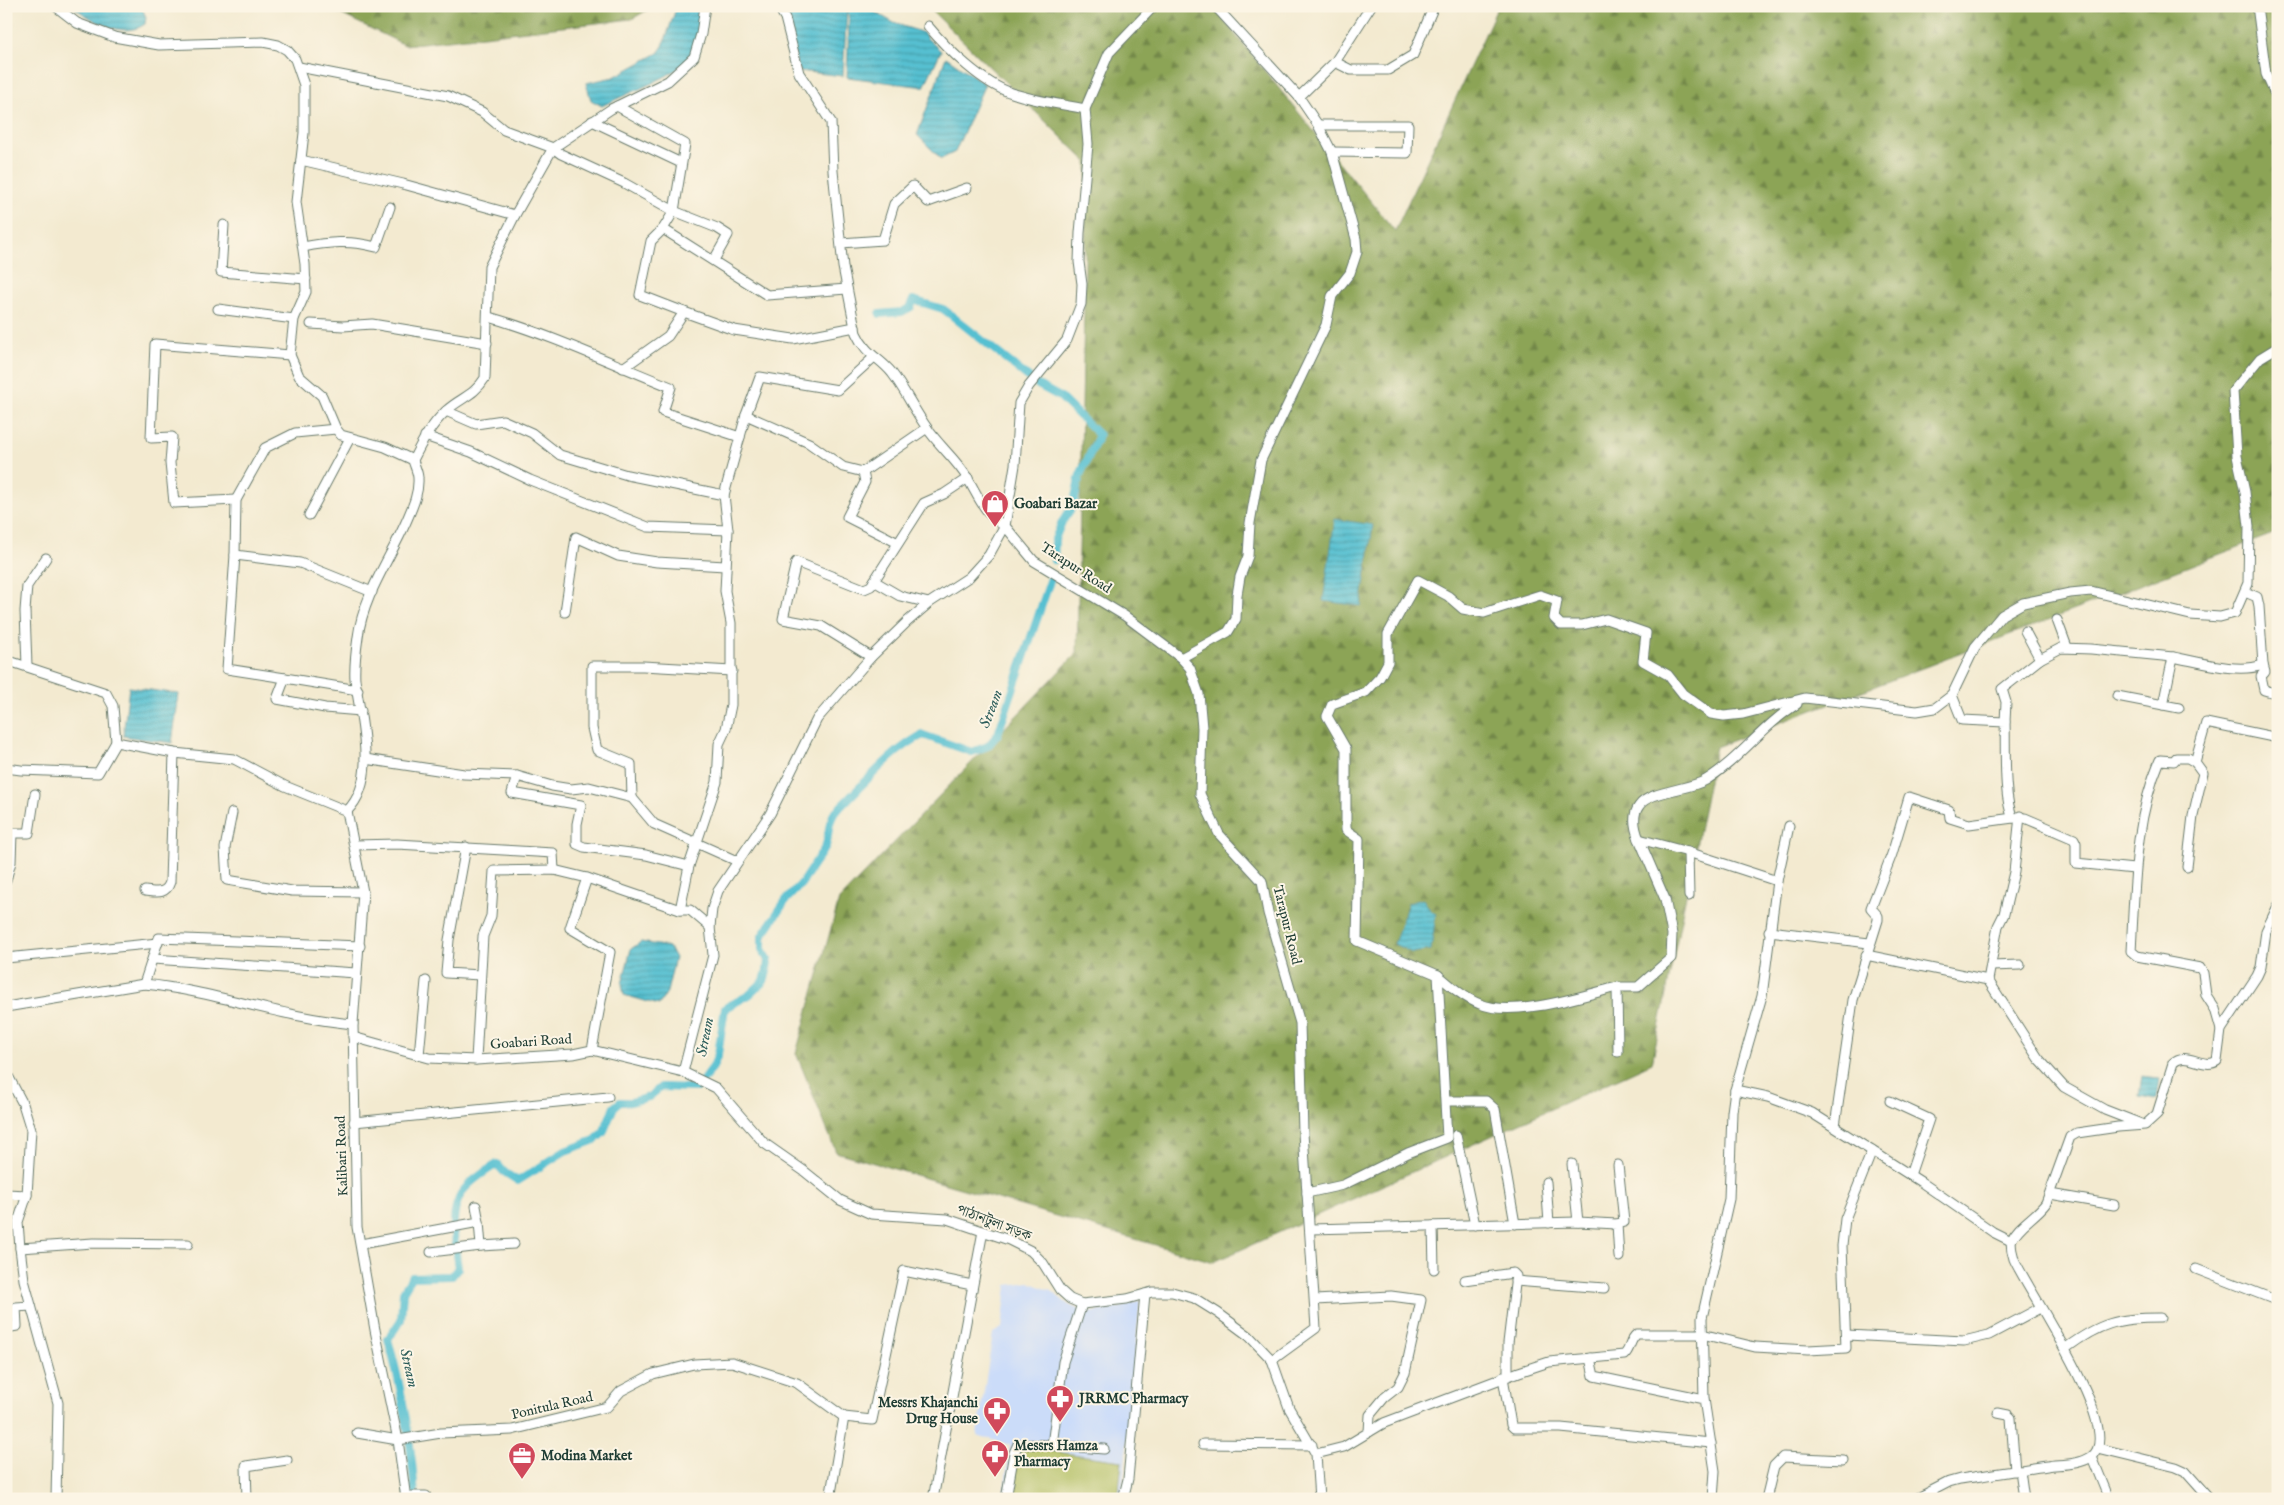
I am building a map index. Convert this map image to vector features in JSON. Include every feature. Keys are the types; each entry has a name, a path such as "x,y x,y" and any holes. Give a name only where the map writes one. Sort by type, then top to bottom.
{"street":[{"path":"55,6 77,23 114,37 139,42 159,45 249,41 278,45 287,50 299,66 304,85 304,132 296,202 306,279 306,292 294,319 290,355 299,376 322,396 336,429 341,435 385,447 413,460"},
{"path":"116,742 174,753 234,760 285,786 346,811 354,804 364,777 366,759 362,711 355,679 358,635 372,592 416,496 418,477 413,460 425,436 446,411 477,390 485,378 489,267 515,215 553,148 617,106 668,81 694,57 701,34 706,6"},
{"name":"Tarapur Road","path":"778,6 785,18 799,73 831,122 833,171 847,289 854,327 860,343 873,358 890,371 908,395 927,428 968,478 977,498 995,520 1005,526 1034,560 1125,616 1181,658 1190,668 1199,694 1202,728 1200,794 1219,834 1262,882 1268,913 1300,1023 1303,1133 1311,1229 1316,1328 1272,1360"},
{"path":"683,1072 713,955 710,927 712,909 718,891 770,814 817,719 871,658 930,603 969,578 989,555 1005,526 1015,465 1018,403 1029,386 1068,340 1081,304 1080,233 1088,144 1085,109 1108,54 1154,6"},
{"path":"1181,658 1228,632 1236,619 1237,595 1240,577 1248,556 1250,523 1261,460 1326,325 1332,296 1350,273 1356,255 1356,239 1332,152 1318,125 1299,97 1215,6"},
{"path":"1299,97 1334,62 1371,6"},
{"path":"1334,62 1352,70 1388,70 1413,55 1434,6"},
{"path":"2256,6 2266,74 2278,101"},
{"path":"928,26 946,48 994,84 1012,93 1085,109"},
{"path":"299,66 448,96 482,112 504,130 553,148 561,154 624,183 674,211 717,228 728,235 714,260"},
{"path":"617,106 685,144 674,211 663,229 651,241 640,295 734,330 793,339 854,327"},
{"path":"592,121 681,163"},
{"path":"1318,125 1408,126 1407,153 1332,152"},
{"path":"301,160 403,184 515,215"},
{"path":"841,243 883,240 894,204 913,186 928,202 967,188"},
{"path":"303,247 329,242 363,244 376,247 390,207"},
{"path":"224,225 221,272 306,279"},
{"path":"663,229 768,295 847,289"},
{"path":"218,309 294,319"},
{"path":"623,368 668,336 684,312"},
{"path":"488,316 564,342 671,387 664,412 740,437"},
{"path":"312,324 343,326 372,324 487,343"},
{"path":"236,500 174,503 170,463 172,437 151,438 155,344 290,355"},
{"path":"1805,698 1779,716 1748,748 1706,780 1684,789 1652,796 1639,805 1635,814 1636,831 1665,899 1672,934 1671,958 1658,972 1638,987 1617,987 1552,1003 1504,1008 1482,1005 1471,1000 1438,975 1357,941 1359,839 1346,830 1346,749 1327,716 1332,704 1366,692 1380,677 1388,662 1388,634 1418,580 1448,596 1464,609 1484,613 1540,595 1557,601 1554,618 1561,625 1582,624 1606,619 1646,633 1643,661 1668,675 1683,694 1711,714 1724,716 1742,714 1805,698 1917,710 1935,708 1952,695 1975,647 2002,614 2023,603 2070,593 2091,591 2190,615 2220,617 2235,613 2248,583 2249,526 2246,492 2237,456 2233,391 2260,358 2278,347"},
{"path":"680,910 689,866 717,782 719,744 726,729 731,705 731,623 725,590 728,530 724,496 746,415 760,377 838,390 873,358"},
{"path":"446,411 476,424 503,420 532,433 560,455 627,475 724,496"},
{"path":"746,415 808,443 843,467 863,472 927,428"},
{"path":"336,429 295,433 265,448 236,500 235,555 227,669 358,690"},
{"path":"425,436 471,452 530,480 648,527 728,530"},
{"path":"309,515 350,438"},
{"path":"863,472 865,482 847,517 898,543"},
{"path":"871,658 821,626 783,619 796,562 864,589 871,586 924,502 944,494 968,478"},
{"path":"565,612 576,537 618,556 657,562 725,566"},
{"path":"235,555 300,563 372,592"},
{"path":"27,666 25,610 27,586 46,558"},
{"path":"874,581 900,596 930,603"},
{"path":"2245,592 2256,597 2259,606 2265,672 2261,676 2264,690 2278,694"},
{"path":"2057,620 2066,648"},
{"path":"2025,631 2040,659"},
{"path":"2134,869 2076,863 2076,843 2074,839 2016,817 2010,811 2005,722 2006,702 2002,689 2040,659 2061,648 2173,657 2231,667 2256,668 2263,665"},
{"path":"2163,705 2173,657"},
{"path":"6,660 106,693 113,706 116,742 98,773 6,768"},
{"path":"632,798 632,764 597,750 592,728 592,666 643,666 732,671"},
{"path":"285,678 276,699 325,708 362,711"},
{"path":"1952,695 1962,720 2005,722"},
{"path":"2117,696 2179,708"},
{"path":"2195,762 2206,723 2278,738"},
{"path":"144,891 164,892 168,889 170,882 174,753"},
{"path":"1916,1499 1949,1482 2070,1463 2092,1457 2098,1448 2097,1426 2088,1396 2066,1348 2040,1308 2014,1259 2011,1241 2016,1233 2041,1211 2050,1194 2070,1137 2077,1133 2145,1125 2157,1114 2173,1063 2177,1059 2184,1058 2213,1064 2217,1061 2221,1030 2215,1009 2206,995 2203,973 2200,968 2137,956 2131,951 2134,869 2145,802 2160,760 2174,761 2176,758 2188,758 2195,762 2203,772 2193,816 2187,867"},
{"path":"366,759 464,774 517,776 552,786 589,787 632,798 654,824 737,861"},
{"path":"517,776 512,793 581,805 577,824 577,844 584,847 646,856 689,866"},
{"path":"6,880 10,862 12,832 29,833 35,794"},
{"path":"1835,1126 1853,1000 1878,920 1878,916 1871,908 1892,854 1909,797 1949,810 1950,818 1969,824 2016,817"},
{"name":"Kalibari Road","path":"346,811 355,845 363,892 353,1024 357,1227 374,1330 398,1440 406,1497"},
{"path":"232,813 225,848 227,880 292,891 363,892"},
{"path":"2016,817 2014,872 2004,914 1998,926 1988,980 2038,1058 2064,1086 2105,1110 2145,1125"},
{"path":"1713,1499 1715,1471 1704,1399 1702,1318 1729,1199 1732,1112 1735,1090 1762,996 1769,931 1789,826"},
{"path":"1639,839 1688,852 1777,881"},
{"path":"355,845 397,844 553,853 554,870"},
{"path":"466,847 448,940 446,973 480,975"},
{"path":"1688,852 1689,896"},
{"path":"476,1060 483,936 491,916 494,871 554,870 587,878 680,910 690,910 710,927"},
{"path":"587,878 570,928 610,952 592,1050"},
{"path":"2221,1030 2257,976 2261,967 2266,931 2278,906"},
{"path":"1769,931 1870,943"},
{"path":"144,984 159,938 360,946"},
{"path":"6,958 158,944"},
{"path":"1866,954 1988,980"},
{"path":"153,959 356,974"},
{"path":"1991,966 2020,965"},
{"path":"1307,1193 1343,1185 1408,1153 1447,1138 1438,975"},
{"path":"418,1055 426,981"},
{"path":"6,1007 144,984 166,986 250,1003 300,1017 353,1024"},
{"path":"1617,987 1618,1052"},
{"name":"Goabari Road","path":"353,1037 429,1058 476,1060 572,1054 592,1050 683,1072 708,1083"},
{"path":"6,1072 23,1104 31,1130 27,1195 18,1222 24,1280 58,1403 56,1499"},
{"name":"পাঠানটুলা সড়ক","path":"708,1083 716,1088 764,1143 804,1171 840,1200 871,1214 947,1219 1009,1240 1032,1251 1043,1263 1060,1290 1070,1299 1082,1304"},
{"path":"1735,1090 1768,1097 1812,1113 1910,1175 1993,1232 2011,1241"},
{"path":"354,1122 608,1097"},
{"path":"1446,1101 1486,1101 1495,1109 1515,1224"},
{"path":"1890,1101 1929,1119 1910,1175"},
{"path":"1456,1135 1476,1225"},
{"path":"1203,1444 1314,1450 1344,1447 1384,1423 1506,1376 1549,1362 1624,1355 1629,1351 1632,1339 1637,1334 1702,1334 1755,1347 1808,1350 1846,1348 1847,1335 1842,1271 1845,1219 1872,1151"},
{"path":"1572,1164 1578,1222"},
{"path":"1311,1229 1578,1222 1617,1224 1624,1222 1618,1165"},
{"path":"1546,1182 1549,1223"},
{"path":"6,1194 27,1195"},
{"path":"2050,1194 2114,1204"},
{"path":"476,1206 481,1246"},
{"path":"361,1244 450,1229 460,1225 479,1222"},
{"path":"1617,1224 1619,1257"},
{"path":"1433,1226 1434,1269"},
{"path":"933,1499 983,1231"},
{"path":"20,1248 93,1243 188,1244"},
{"path":"431,1252 514,1244"},
{"path":"2196,1269 2278,1300"},
{"path":"830,1499 844,1417 872,1420 904,1271 972,1285"},
{"path":"1465,1280 1513,1273 1516,1276 1506,1376 1511,1425 1514,1428 1569,1429 1711,1444"},
{"path":"1516,1281 1604,1288"},
{"path":"1052,1445 1063,1362 1082,1304 1106,1303 1145,1294 1172,1292 1194,1298 1249,1336 1272,1360 1289,1408 1314,1450 1319,1499"},
{"path":"1123,1499 1128,1480 1145,1294"},
{"path":"1315,1300 1391,1296 1421,1300 1405,1374 1398,1387 1384,1398 1370,1415 1370,1432"},
{"path":"6,1328 17,1326 16,1307 31,1306"},
{"path":"1847,1335 1964,1341 1990,1335 2040,1308"},
{"path":"2066,1348 2088,1331 2127,1318 2160,1318"},
{"path":"1590,1358 1594,1376 1704,1399"},
{"name":"Ponitula Road","path":"357,1434 398,1440 441,1433 512,1430 607,1407 621,1391 653,1374 694,1364 732,1362 797,1383 844,1417"},
{"path":"1998,1413 2012,1418 2018,1470 2024,1499"},
{"path":"1006,1499 1014,1453 1018,1444 1104,1449"},
{"path":"2098,1448 2176,1467 2185,1471 2210,1499"},
{"path":"1766,1499 1774,1466 1783,1457 1843,1460"},
{"path":"2092,1457 2110,1499"},
{"path":"247,1499 246,1466 287,1460"},
{"path":"406,1497 426,1496"}],"shaded area":[{"path":"1029,1282 1051,1291 1069,1305 1087,1313 1122,1307 1140,1300 1122,1499 1003,1499 1010,1445 977,1435 993,1333 1002,1328 1007,1285"}],"green space":[{"path":"324,6 654,6 632,19 405,45"},
{"path":"927,6 1212,6 1395,231 1498,6 2278,6 2278,532 1716,747 1652,1063 1214,1262 836,1152 796,1053 839,900 1077,653 1087,162"},
{"path":"1021,1447 1122,1461 1118,1499 1009,1499"}],"water":[{"path":"72,6 141,6 146,17 145,24 127,30 117,29 98,22"},
{"path":"677,6 704,6 694,46 689,58 683,65 649,85 602,106 591,100 586,83 614,77 658,53 663,46"},
{"path":"781,6 854,6 873,11 894,23 924,33 941,51 924,87 847,77 849,19 847,8 843,76 799,71"},
{"path":"946,57 985,84 955,152 941,159 917,135"},
{"path":"1335,519 1373,525 1361,606 1323,601"},
{"path":"129,687 179,694 172,743 123,736"},
{"path":"1423,899 1431,911 1436,914 1431,950 1412,953 1394,944 1408,903"},
{"path":"641,942 669,947 675,958 667,992 659,1005 624,995 622,984 631,949"},
{"path":"2142,1076 2159,1078 2156,1100 2139,1097"}],"waterway":[{"path":"880,314 902,312 911,307 913,300 943,309 1038,385 1060,397 1099,435 1080,475 1073,506 1062,522 1055,539 1054,560"},
{"name":"Stream","path":"415,1499 412,1458 406,1418 388,1339 401,1320 403,1292 412,1277 452,1276 458,1268 454,1239 454,1219 455,1209 463,1191 474,1179 497,1164 504,1172 518,1181 565,1151 595,1140 603,1133 614,1107 620,1102 631,1102 649,1097 661,1087 697,1088 713,1067 718,1054 725,1008 749,995 764,981 768,960 762,949 762,936 786,900 801,884 826,846 830,823 834,813 888,759 923,735 972,752 988,746 998,734 1051,578"}],"place":[{"name":"Goabari Bazar","path":"995,528"},
{"name":"JRRMC Pharmacy","path":"1060,1423"},
{"name":"Messrs Khajanchi Drug House","path":"997,1435"},
{"name":"Messrs Hamza Pharmacy","path":"995,1478"},
{"name":"Modina Market","path":"522,1480"}]}
